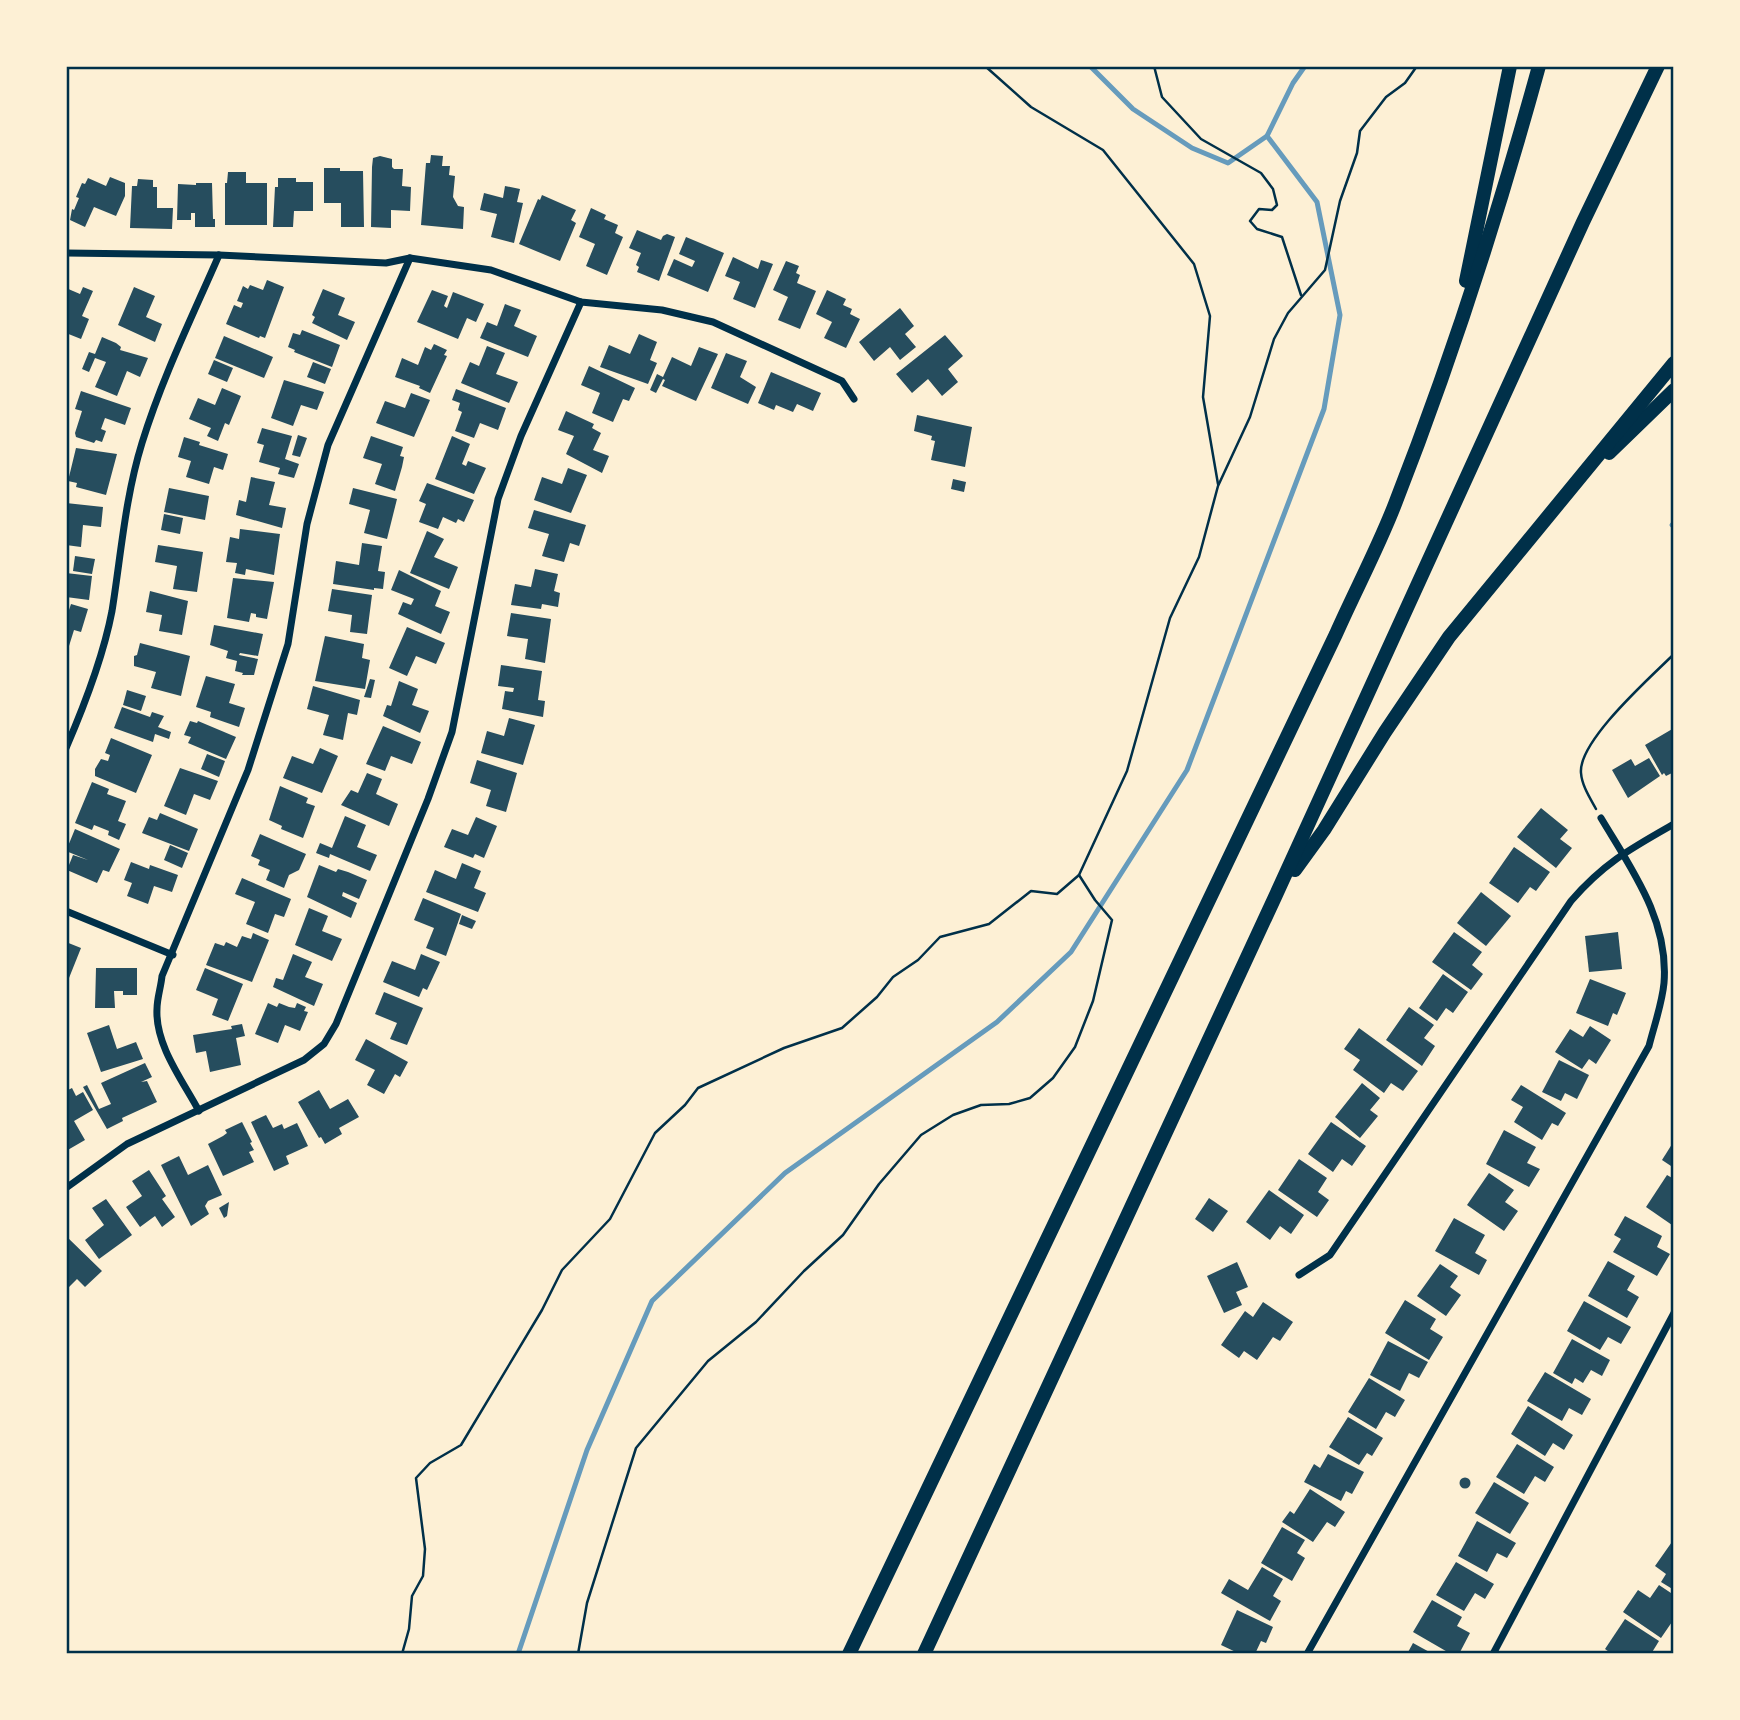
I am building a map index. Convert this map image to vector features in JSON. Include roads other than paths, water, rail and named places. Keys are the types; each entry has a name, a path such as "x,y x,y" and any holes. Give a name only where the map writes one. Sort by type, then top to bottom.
{"highway":[{"path":"849,1654 1336,634 1394,507 1452,350 1519,143 1539,66"},
{"path":"924,1654 1275,897 1583,222 1658,66"},
{"path":"1452,350 1509,71"},
{"path":"1275,897 1324,830 1449,637 1674,363"},
{"path":"1562,497 1674,390"}],"street":[{"path":"66,253 219,255 386,263 410,258 491,270 581,303 662,310 713,322 842,381 854,399"},
{"path":"66,748 90,691 111,614 126,509 142,443 161,390 219,255"},
{"path":"199,1111 166,1050 158,1029 157,1010 162,976 248,771 288,644 307,524 328,445 410,258"},
{"path":"66,1188 127,1144 304,1060 324,1044 336,1024 428,799 452,732 498,499 522,436 581,303"},
{"path":"1307,1654 1649,1046 1664,984 1662,942 1653,908 1601,818"},
{"path":"1299,1275 1329,1255 1571,901 1594,875 1622,853 1674,824"},
{"path":"66,911 173,955"},
{"path":"1493,1654 1674,1313"}],"waterway":[{"path":"1090,66 1133,109 1192,148 1228,163 1267,136 1293,83 1305,66"},
{"path":"518,1654 587,1450 652,1301 785,1173 997,1022 1071,952 1187,770 1324,409 1340,315 1317,202 1267,136"}]}
